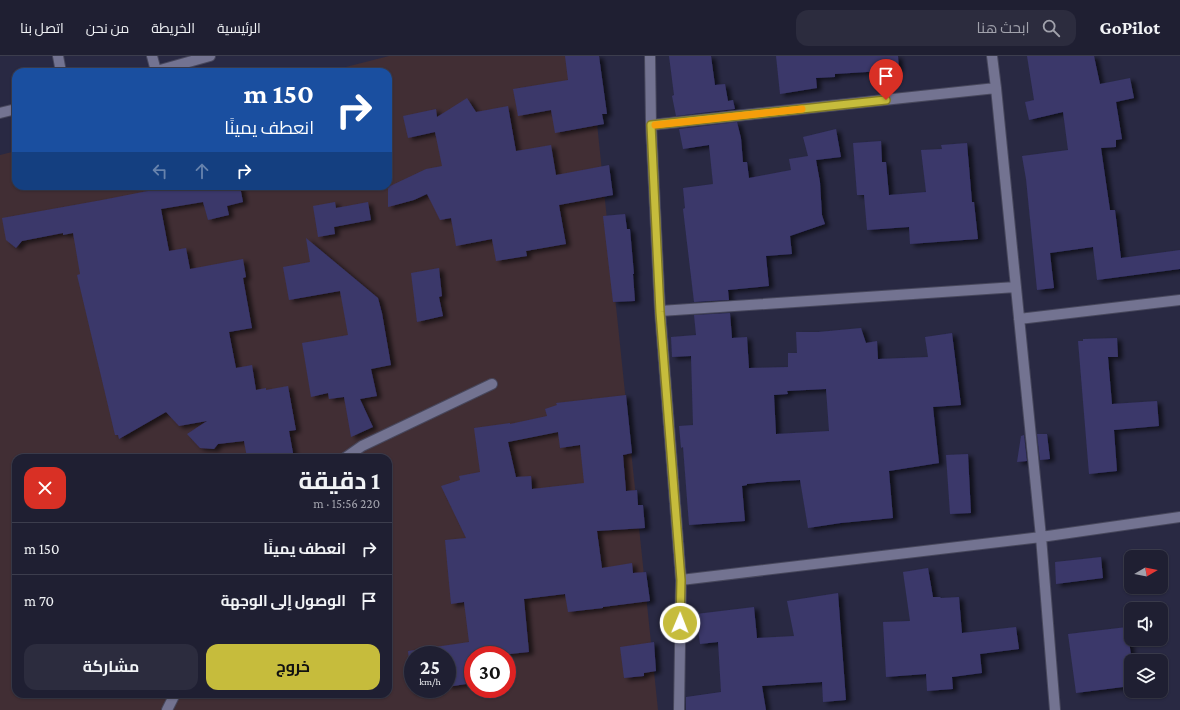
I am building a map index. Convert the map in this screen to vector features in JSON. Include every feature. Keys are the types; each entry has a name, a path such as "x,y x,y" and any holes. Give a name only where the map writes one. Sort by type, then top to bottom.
{"street":[{"path":"58,56 60,68"},
{"path":"152,56 154,68"},
{"path":"168,68 210,56"},
{"path":"650,56 651,125 660,312 681,580 679,710"},
{"path":"992,56 1041,537 1055,710"},
{"path":"651,125 996,88"},
{"path":"0,113 12,110"},
{"path":"660,312 1016,287"},
{"path":"1019,319 1180,300"},
{"path":"351,454 362,446 492,384"},
{"path":"681,580 1041,537 1180,517"},
{"path":"167,710 173,698"}],"shaded area":[{"path":"389,56 590,56 658,710 0,710 0,155 12,152 12,190 392,190 392,68 342,68"}],"building":[{"path":"565,56 599,56 607,114 602,114 604,124 555,133 551,110 518,116 513,89 568,80"},
{"path":"669,56 711,56 715,85 725,84 728,101 733,100 735,109 676,116 672,96 674,95"},
{"path":"776,56 898,56 899,70 835,74 835,77 816,78 817,88 780,94"},
{"path":"1027,56 1094,56 1100,84 1130,78 1134,98 1116,102 1122,139 1116,140 1116,147 1101,148 1110,210 1115,210 1121,258 1180,250 1180,269 1097,280 1093,247 1050,253 1054,288 1037,290 1026,179 1022,156 1068,150 1063,112 1029,120 1025,102 1034,100"},
{"path":"467,98 476,112 508,106 516,151 551,145 556,175 609,165 613,195 559,205 566,244 526,251 527,256 496,261 492,239 456,246 451,218 440,220 427,194 414,200 388,207 388,190 392,190 392,185 426,169 442,166 435,132 408,138 403,116 436,109 437,117"},
{"path":"737,122 741,138 743,162 747,162 749,178 791,170 789,159 808,156 803,137 836,129 841,157 816,160 820,182 822,215 825,224 790,236 792,254 766,256 769,286 728,290 729,300 694,302 683,209 685,208 683,188 713,184 709,145 683,149 679,129"},
{"path":"881,141 882,162 886,162 889,195 926,192 921,150 942,149 941,145 967,143 972,202 974,202 978,239 910,244 909,227 867,230 864,195 857,195 853,143"},
{"path":"153,190 241,190 243,202 227,206 229,215 208,220 203,202 161,209 169,251 186,248 190,269 243,259 246,277 243,278 252,328 229,332 236,368 252,365 256,390 266,388 266,390 288,386 296,430 289,431 293,454 246,454 244,441 218,444 214,449 200,448 187,434 207,421 179,426 166,412 119,439 118,435 115,435 77,275 80,274 73,233 63,235 63,233 22,241 16,248 6,240 2,218"},
{"path":"335,202 336,208 368,202 371,220 334,227 335,234 318,237 313,206"},
{"path":"625,214 627,229 630,229 635,301 613,302 603,216"},
{"path":"306,238 378,298 382,313 391,365 371,369 377,396 360,399 373,427 351,437 344,397 329,399 328,393 311,397 302,343 348,335 340,291 289,300 283,267 310,262"},
{"path":"439,268 442,296 439,297 443,316 417,322 411,273"},
{"path":"730,313 732,338 747,337 749,368 788,367 788,353 797,353 796,332 818,332 861,328 866,343 877,341 878,359 928,357 925,337 952,333 961,405 933,407 939,463 889,471 893,518 808,528 800,480 747,484 742,486 745,521 689,525 683,447 681,448 679,426 693,425 691,356 672,357 671,337 696,335 694,315","holes":["826,389 829,431 776,434 774,395 788,394 787,391"]},
{"path":"1117,338 1118,357 1108,357 1112,404 1157,401 1159,426 1114,430 1117,471 1089,474 1078,341 1083,341 1083,339"},
{"path":"626,395 632,453 623,455 626,491 637,490 638,505 643,505 645,528 597,531 602,568 632,563 633,573 646,572 650,601 568,612 565,594 524,599 529,652 516,653 516,646 464,646 464,684 456,686 456,646 442,646 469,642 464,602 451,604 445,540 466,538 441,486 460,480 459,476 480,472 474,428 510,424 547,416 545,409 557,405 556,403","holes":["558,432 560,448 580,445 584,483 532,489 531,476 516,477 508,442"]},
{"path":"1037,434 1047,434 1050,459 1040,460"},
{"path":"1024,435 1027,461 1017,462 1021,436"},
{"path":"968,454 971,513 950,514 946,455"},
{"path":"1101,557 1103,578 1056,584 1055,562"},
{"path":"928,568 933,597 959,597 962,633 1016,627 1019,649 980,654 982,673 952,677 953,689 927,691 926,674 886,677 883,622 910,621 903,572"},
{"path":"838,593 846,700 823,702 822,682 762,686 766,710 686,710 686,697 721,692 718,642 700,644 696,614 754,607 757,638 794,636 787,601"},
{"path":"1124,627 1124,646 1130,646 1131,654 1124,654 1124,687 1076,693 1068,634"},
{"path":"654,642 656,671 644,673 644,676 624,678 620,647"}],"slow traffic":[{"path":"655,125 802,109"}],"route":[{"path":"680,623 681,580 660,312 651,125 886,100"}]}
